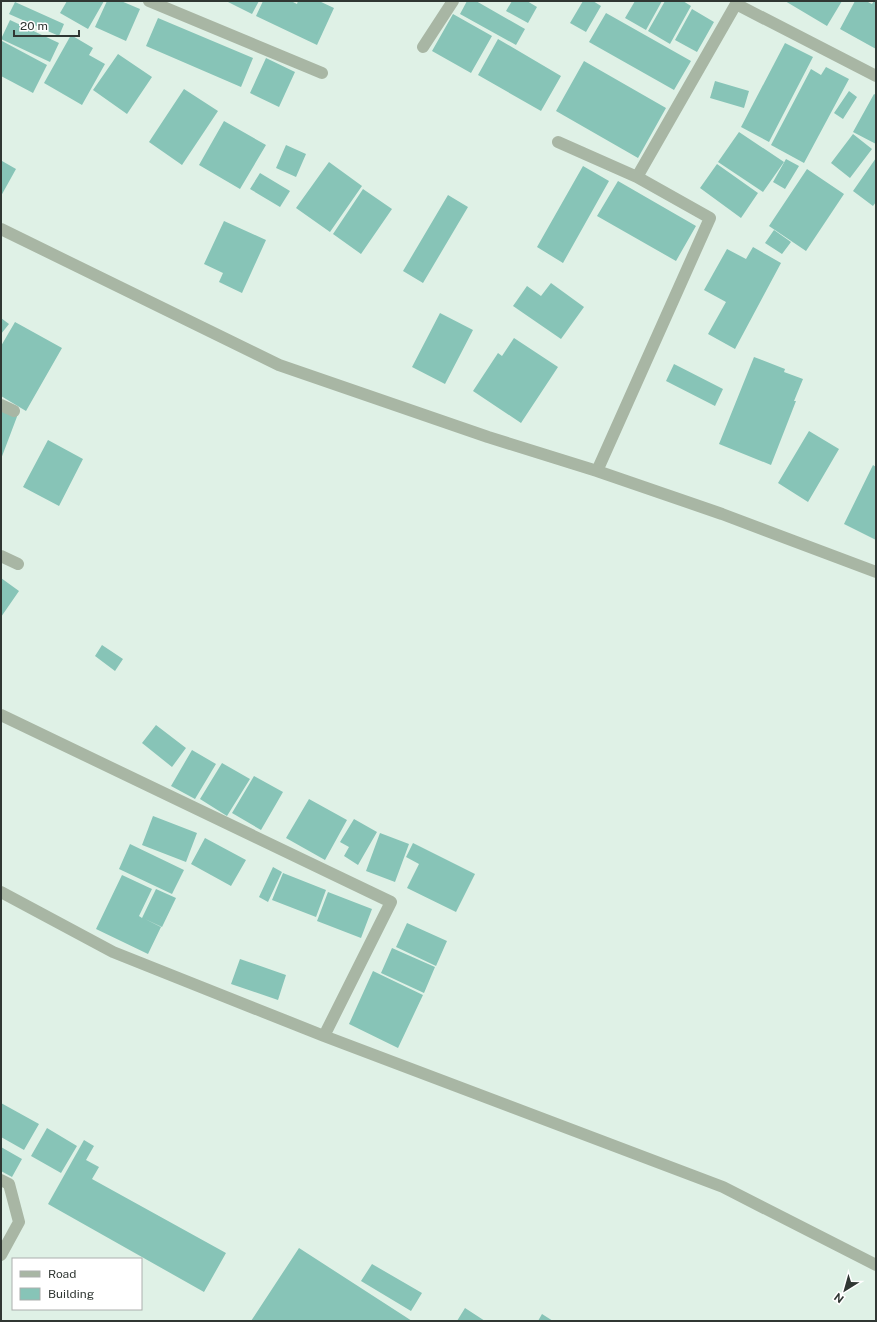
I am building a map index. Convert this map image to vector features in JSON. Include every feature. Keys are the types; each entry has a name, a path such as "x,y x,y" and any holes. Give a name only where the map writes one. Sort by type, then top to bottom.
{"street":[{"path":"149,1 322,73"},
{"path":"423,47 453,1"},
{"path":"637,177 737,3 876,76"},
{"path":"558,142 637,177 710,218 597,471"},
{"path":"1,229 279,365 488,437 597,471 722,514 876,572"},
{"path":"1,405 14,412"},
{"path":"1,556 18,564"},
{"path":"1,715 392,902 324,1036"},
{"path":"1,892 113,952 324,1036 723,1187 876,1265"},
{"path":"1,1180 9,1184 19,1222 1,1255"}],"building":[{"path":"67,1 104,1 88,29 60,13"},
{"path":"107,1 121,1 140,9 126,41 95,27"},
{"path":"226,1 259,1 252,14"},
{"path":"263,1 291,1 297,4 298,1 319,1 334,8 317,45 256,16"},
{"path":"467,1 476,1 525,29 516,45 460,14"},
{"path":"512,1 527,1 537,7 528,23 506,11"},
{"path":"583,1 593,1 601,6 586,32 570,23"},
{"path":"635,1 662,1 646,30 625,18"},
{"path":"665,1 683,1 691,6 670,44 648,31"},
{"path":"785,1 842,1 827,26"},
{"path":"855,1 866,1 872,4 876,1 876,49 840,29"},
{"path":"15,2 64,24 59,36 9,14"},
{"path":"692,9 714,22 697,52 675,40"},
{"path":"606,13 691,61 674,90 589,42"},
{"path":"453,14 492,36 471,73 432,51"},
{"path":"158,18 253,58 241,87 146,46"},
{"path":"10,20 59,43 50,62 1,39"},
{"path":"71,35 93,48 89,55 105,64 82,105 44,83"},
{"path":"498,39 561,76 541,111 478,75"},
{"path":"2,41 47,65 33,93 1,76"},
{"path":"785,43 813,57 769,142 741,127"},
{"path":"118,54 152,77 127,114 93,90"},
{"path":"266,58 295,72 279,107 250,93"},
{"path":"584,61 666,108 638,158 556,111"},
{"path":"826,67 849,79 804,163 771,145 811,69 821,75"},
{"path":"715,81 749,91 744,108 710,98"},
{"path":"184,89 218,111 182,165 149,142"},
{"path":"849,91 857,97 843,119 834,113"},
{"path":"874,94 876,95 876,144 853,132"},
{"path":"224,121 266,145 240,189 199,165"},
{"path":"739,132 784,162 763,192 718,162"},
{"path":"853,134 872,149 850,178 831,163"},
{"path":"286,145 306,154 296,177 276,168"},
{"path":"876,158 876,202 873,206 853,191"},
{"path":"786,159 799,166 785,189 773,182"},
{"path":"2,161 16,169 1,196 1,162"},
{"path":"329,162 362,186 330,232 296,208"},
{"path":"717,164 758,193 741,218 700,188"},
{"path":"583,166 609,181 563,263 537,247"},
{"path":"807,169 844,194 806,251 769,226"},
{"path":"260,173 290,191 280,207 250,189"},
{"path":"618,181 696,226 676,261 597,216"},
{"path":"363,189 392,209 361,254 333,234"},
{"path":"448,195 468,207 423,283 403,271"},
{"path":"224,221 266,240 242,293 219,282 223,273 204,264"},
{"path":"774,230 791,242 782,254 765,243"},
{"path":"753,247 781,263 735,349 708,334 726,302 704,290 727,249 746,259"},
{"path":"551,283 584,307 561,339 513,306 527,286 541,296"},
{"path":"440,313 473,330 445,384 412,367"},
{"path":"1,318 9,324 1,334"},
{"path":"15,322 62,348 26,411 1,396 1,346"},
{"path":"514,338 558,367 521,423 473,391 498,353 502,356"},
{"path":"754,357 785,369 784,372 803,379 771,465 719,444"},
{"path":"674,364 723,389 715,406 666,381"},
{"path":"1,408 18,414 1,459"},
{"path":"809,431 839,449 808,502 778,483"},
{"path":"48,440 83,459 59,506 23,487"},
{"path":"873,465 876,467 876,540 844,524"},
{"path":"1,578 19,591 1,617"},
{"path":"102,645 123,659 115,671 95,656"},
{"path":"156,725 186,748 172,767 142,743"},
{"path":"192,750 216,764 195,799 171,786"},
{"path":"222,763 250,779 227,816 200,799"},
{"path":"254,776 283,792 261,830 232,813"},
{"path":"309,799 347,820 325,860 286,838"},
{"path":"153,816 197,833 186,862 142,845"},
{"path":"354,819 377,832 358,865 344,856 349,847 340,842"},
{"path":"380,833 409,844 395,882 366,871"},
{"path":"205,838 246,860 231,886 191,864"},
{"path":"413,843 475,874 456,912 407,888 419,864 406,857"},
{"path":"130,844 184,870 172,894 119,869"},
{"path":"273,867 282,872 268,902 259,897"},
{"path":"283,873 326,890 316,917 272,900"},
{"path":"122,875 152,889 139,916 142,918 156,889 176,898 162,927 145,919 161,927 148,954 96,929"},
{"path":"328,892 372,909 361,938 317,921"},
{"path":"407,923 447,941 436,966 396,947"},
{"path":"392,948 435,967 424,993 381,973"},
{"path":"240,959 286,975 278,1000 231,984"},
{"path":"373,971 423,995 398,1048 349,1024"},
{"path":"1,1103 39,1124 24,1150 1,1137"},
{"path":"47,1128 77,1146 61,1173 31,1156"},
{"path":"84,1140 94,1146 86,1160 99,1167 92,1179 226,1253 204,1292 48,1204"},
{"path":"1,1147 22,1159 12,1177 1,1171"},
{"path":"299,1248 412,1321 251,1321"},
{"path":"372,1264 422,1293 411,1311 361,1281"},
{"path":"465,1308 485,1321 457,1321"},
{"path":"542,1314 553,1321 538,1321"}]}
